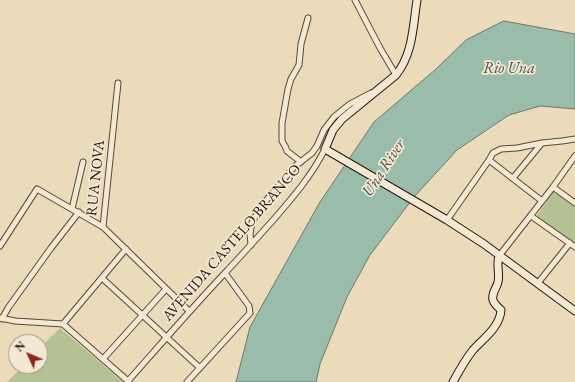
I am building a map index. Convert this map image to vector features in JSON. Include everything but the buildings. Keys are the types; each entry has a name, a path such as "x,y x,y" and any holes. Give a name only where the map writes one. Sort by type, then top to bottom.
{"street":[{"path":"355,0 396,75"},
{"name":"AVENIDA CASTELO BRANCO","path":"128,382 189,311 251,245 304,184 317,165 333,130 342,119 378,91 401,70 408,54 416,0"},
{"path":"301,162 287,151 282,141 282,127 288,89 291,79 299,65 301,44 308,18"},
{"name":"RUA NOVA","path":"118,83 103,227 189,311"},
{"name":"AVENIDA CASTELO BRANCO","path":"251,245 250,234 252,222 264,203 287,175 312,153 324,130 334,116 356,101 378,91"},
{"path":"447,220 490,160 493,153 501,149 517,148 542,143 574,141"},
{"path":"514,178 542,143"},
{"path":"325,149 447,220 484,244 575,311"},
{"path":"453,382 462,365 473,350 490,332 500,318 501,310 492,299 498,281 497,262 499,256 531,216 575,156"},
{"path":"490,160 542,201"},
{"path":"72,209 83,162"},
{"path":"553,187 575,204"},
{"path":"0,246 38,189 103,227"},
{"path":"79,212 51,248 1,318 15,321 63,324 128,382"},
{"path":"531,216 575,248"},
{"path":"538,283 570,243"},
{"path":"63,324 126,249"},
{"path":"187,382 250,313 250,306 225,273"},
{"path":"102,278 200,368"},
{"path":"103,359 166,289"}],"shaded area":[{"path":"552,190 575,207 575,243 535,218 545,204"},
{"path":"60,328 123,382 7,382 15,374 48,374 48,340"}],"water":[{"name":"Rio Una","path":"504,21 575,34 575,109 540,106 509,115 457,150 414,197 370,255 347,297 320,364 316,382 236,382 250,327 320,202 374,122 436,69 466,40"}],"water label":[{"name":"Una River","path":"384,168"}]}
